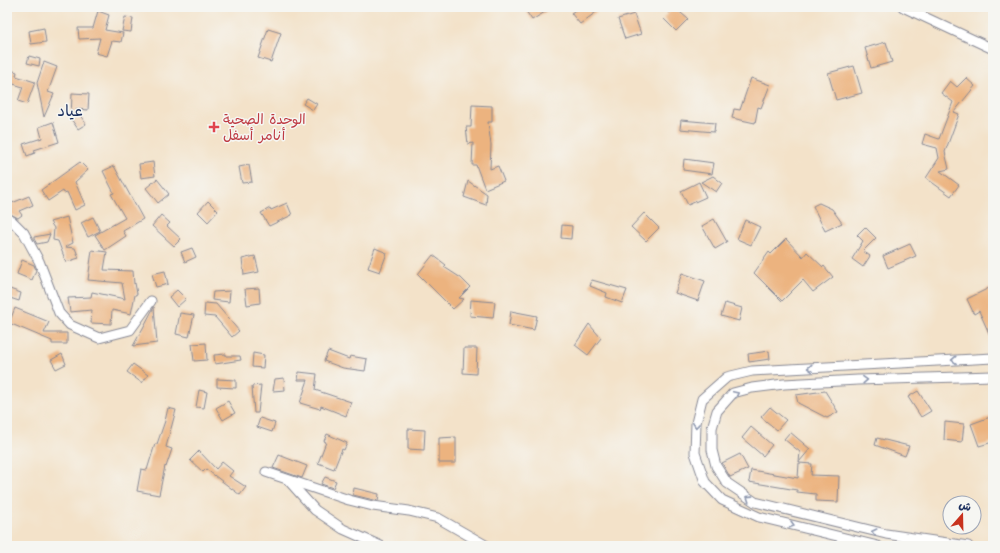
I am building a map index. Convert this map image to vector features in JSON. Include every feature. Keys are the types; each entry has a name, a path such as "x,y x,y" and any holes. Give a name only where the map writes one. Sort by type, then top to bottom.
{"street":[{"path":"903,7 993,49"},
{"path":"7,219 12,221 24,233 39,261 59,313 70,325 98,338 130,330 151,301"},
{"path":"878,546 759,517 722,500 705,482 695,453 696,423 702,399 727,377 752,371 993,358"},
{"path":"968,546 886,534 755,502 727,483 716,466 712,450 712,428 717,411 733,393 752,388 784,384 858,380 993,376"},
{"path":"266,472 349,500 373,506 409,510 438,518 486,546"},
{"path":"288,480 315,510 343,529 381,546"}],"building":[{"path":"533,7 553,7 532,20 526,11"},
{"path":"580,7 603,7 580,24 571,13"},
{"path":"674,7 688,19 676,31 663,18"},
{"path":"98,11 109,15 105,30 123,33 121,42 112,41 107,56 96,53 100,38 79,39 78,28 93,28"},
{"path":"634,14 641,34 625,39 618,19"},
{"path":"125,17 133,18 131,32 122,31"},
{"path":"44,28 46,42 31,44 29,31"},
{"path":"268,29 281,33 271,62 258,58"},
{"path":"886,42 892,62 871,68 865,48"},
{"path":"29,56 40,59 39,66 27,63"},
{"path":"44,62 57,67 48,92 54,94 44,117 37,83"},
{"path":"854,66 862,93 836,100 828,73"},
{"path":"7,69 17,72 16,76 35,82 27,104 18,101 23,87 7,82"},
{"path":"751,78 770,85 761,108 758,107 755,123 732,118 734,109 740,110"},
{"path":"966,78 975,86 954,112 959,114 945,152 949,169 940,171 959,185 951,196 926,178 939,158 937,148 922,144 925,134 939,139 953,102 941,93 950,81 957,87"},
{"path":"72,93 89,94 88,110 76,109 86,124 78,129 71,119"},
{"path":"307,98 317,104 313,110 303,104"},
{"path":"472,105 492,106 492,122 488,122 491,145 490,169 498,166 504,181 485,189 476,165 472,165 473,143 468,144 466,127 471,127"},
{"path":"681,120 715,123 714,132 680,129"},
{"path":"53,122 59,142 34,150 35,153 27,156 23,144 42,138 39,127"},
{"path":"684,159 714,163 712,174 683,170"},
{"path":"80,162 88,170 75,182 85,205 75,210 67,192 64,193 63,191 48,201 41,190"},
{"path":"153,162 155,176 141,178 139,164"},
{"path":"249,165 252,182 242,183 239,167"},
{"path":"114,166 143,219 123,231 126,236 105,250 95,235 125,218 111,194 114,193 103,171"},
{"path":"713,176 722,183 716,192 701,182"},
{"path":"157,179 169,194 158,203 146,188"},
{"path":"468,181 487,194 486,205 464,197"},
{"path":"699,182 706,197 688,205 681,191"},
{"path":"29,196 33,205 19,211 22,215 18,218 7,212 7,207 12,203"},
{"path":"208,201 218,211 208,222 198,212"},
{"path":"287,203 292,215 269,226 261,213 270,208 271,210"},
{"path":"819,203 832,209 842,223 825,231 813,206"},
{"path":"644,213 659,228 646,241 631,227"},
{"path":"161,215 170,223 167,226 181,239 174,246 152,226"},
{"path":"67,217 73,243 65,247 75,248 79,258 66,262 58,241 53,240 54,228 50,222"},
{"path":"93,217 100,231 88,237 81,223"},
{"path":"714,219 727,242 715,249 702,226"},
{"path":"745,220 760,227 751,245 737,239"},
{"path":"562,225 572,226 571,239 561,238"},
{"path":"865,227 876,238 863,251 870,256 863,267 852,259 863,241 857,235"},
{"path":"50,234 47,242 37,244 34,239 34,237"},
{"path":"786,239 803,257 807,252 823,267 824,266 833,277 813,292 803,280 782,301 754,273 769,252 771,254"},
{"path":"910,244 916,256 888,268 883,256"},
{"path":"192,248 196,257 185,262 181,252"},
{"path":"375,248 387,253 380,272 368,268"},
{"path":"92,250 107,252 104,270 133,271 134,284 135,283 137,294 135,295 131,314 112,310 111,324 91,323 92,310 70,312 68,298 91,297 92,292 125,299 122,283 88,280"},
{"path":"433,255 446,265 444,267 461,278 470,287 459,298 464,299 453,309 418,274"},
{"path":"255,256 259,272 244,275 242,259"},
{"path":"22,260 34,265 36,270 32,280 17,274"},
{"path":"165,271 168,284 156,287 152,274"},
{"path":"682,273 705,281 698,301 675,293"},
{"path":"592,280 627,290 622,303 606,297 607,293 590,286"},
{"path":"993,286 993,342 979,311 974,314 967,299"},
{"path":"7,288 21,293 19,301 7,297"},
{"path":"259,288 260,303 247,305 245,289"},
{"path":"177,290 186,299 177,307 169,297"},
{"path":"230,291 229,302 212,300 213,292"},
{"path":"471,300 495,302 493,318 470,316"},
{"path":"205,303 216,304 239,331 232,337 215,317 204,316"},
{"path":"725,303 742,308 739,321 721,316"},
{"path":"154,307 157,343 133,346 143,328"},
{"path":"15,308 49,322 44,333 67,333 67,344 52,344 52,341 9,323"},
{"path":"511,311 537,316 534,330 509,325"},
{"path":"180,313 194,315 189,337 176,334"},
{"path":"589,324 601,338 588,355 575,345"},
{"path":"206,343 207,360 194,361 192,344"},
{"path":"464,348 477,348 476,374 463,373"},
{"path":"328,351 349,359 350,356 367,359 365,371 343,368 324,361"},
{"path":"769,351 770,359 749,362 748,354"},
{"path":"253,353 264,355 263,368 252,367"},
{"path":"62,354 66,364 56,369 51,360"},
{"path":"226,354 226,356 240,356 241,360 215,364 214,355"},
{"path":"133,364 148,375 142,383 127,372"},
{"path":"299,372 317,374 315,390 351,402 346,416 321,406 320,409 300,403 308,380 298,380"},
{"path":"284,378 285,390 273,391 275,379"},
{"path":"217,379 236,380 236,388 217,387"},
{"path":"261,385 258,413 254,413 252,386"},
{"path":"199,390 207,392 204,408 196,407"},
{"path":"825,391 838,412 827,418 798,403 796,395"},
{"path":"918,391 931,411 921,417 908,397"},
{"path":"228,401 235,413 223,420 216,408"},
{"path":"770,407 786,420 777,430 761,417"},
{"path":"168,408 176,410 166,447 172,449 166,467 165,466 159,495 137,491 141,469 147,470 155,444 157,444 165,421"},
{"path":"993,416 993,442 979,446 971,424"},
{"path":"260,418 275,423 272,432 257,427"},
{"path":"945,422 964,424 962,442 944,440"},
{"path":"751,427 772,445 763,456 742,438"},
{"path":"408,429 425,430 424,450 408,449"},
{"path":"790,432 810,449 799,462 800,452 784,439"},
{"path":"327,434 347,443 344,450 342,449 334,469 318,463 326,442 324,441"},
{"path":"456,437 456,463 439,463 439,438"},
{"path":"877,438 909,446 905,456 875,445"},
{"path":"199,451 216,469 222,462 233,471 229,476 246,487 240,495 206,469 203,472 190,460"},
{"path":"740,454 748,469 730,477 722,463"},
{"path":"279,455 307,466 302,478 273,468"},
{"path":"799,463 812,464 811,475 839,476 838,502 816,501 816,494 797,492 797,490 749,482 751,470 798,478"},
{"path":"325,477 336,481 333,488 321,484"},
{"path":"354,488 379,494 378,501 353,495"}],"place":[{"name":"الوحدة الصحية أنامر أسفل","path":"214,127"}],"district":[{"name":"عياد","path":"70,110"}]}
